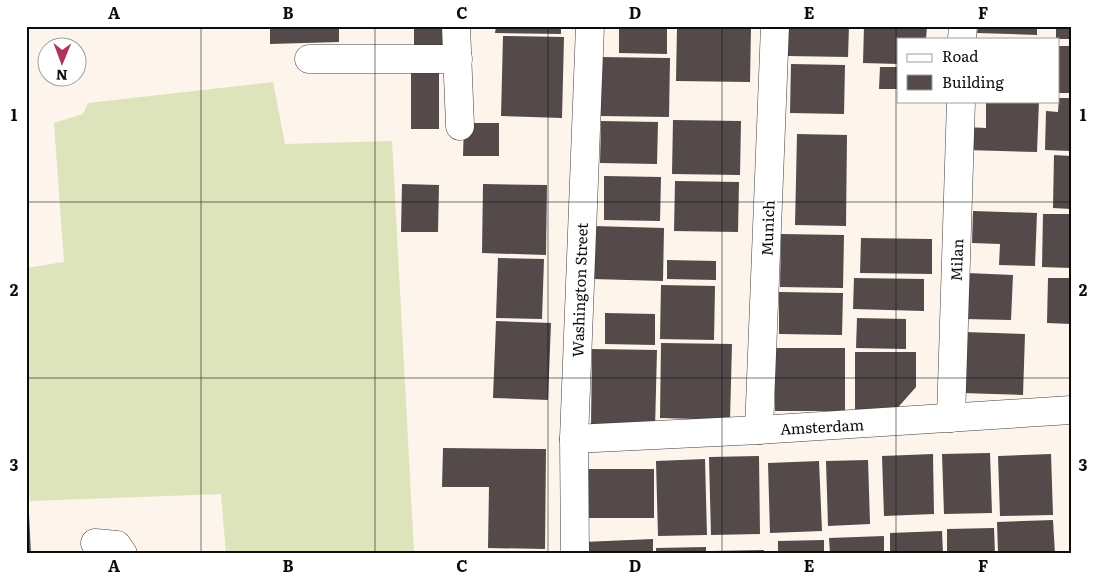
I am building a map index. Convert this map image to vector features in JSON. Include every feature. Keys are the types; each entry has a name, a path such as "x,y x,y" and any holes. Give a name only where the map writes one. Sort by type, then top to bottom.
{"street":[{"path":"456,26 460,126"},
{"name":"Washington Street","path":"575,554 574,438 590,26"},
{"name":"Munich","path":"759,430 775,26"},
{"path":"309,59 458,59"},
{"name":"Milan","path":"951,418 960,102"},
{"name":"Amsterdam","path":"574,438 759,430 1071,410"},
{"path":"95,543 117,545 123,554"}],"green space":[{"path":"273,82 285,144 392,141 414,552 226,554 221,494 30,501 26,455 26,268 64,262 54,123 83,114 88,103"}],"building":[{"path":"270,26 339,26 339,42 270,44"},
{"path":"414,26 448,26 449,56 414,56"},
{"path":"496,26 561,26 561,34 495,33"},
{"path":"619,26 667,26 667,54 619,53"},
{"path":"677,26 751,26 750,82 676,81"},
{"path":"787,26 849,26 848,57 787,56"},
{"path":"864,26 927,26 926,38 897,38 897,64 863,63"},
{"path":"978,26 1037,26 1037,35 977,33"},
{"path":"1056,26 1071,26 1071,39 1056,38"},
{"path":"503,36 564,37 562,118 501,116"},
{"path":"1060,46 1071,46 1071,93 1060,93"},
{"path":"601,57 670,58 669,117 600,116"},
{"path":"791,64 845,65 844,114 790,113"},
{"path":"880,67 897,67 897,89 879,89"},
{"path":"411,73 439,73 439,129 411,129"},
{"path":"1060,98 1071,98 1071,151 1045,150 1046,111 1058,112"},
{"path":"986,102 1039,102 1037,152 966,150 966,127 986,128"},
{"path":"673,120 741,121 740,175 672,174"},
{"path":"601,121 658,122 657,164 600,163"},
{"path":"464,123 499,123 499,156 463,156"},
{"path":"797,134 847,135 846,226 795,225"},
{"path":"1054,155 1071,156 1071,209 1053,208"},
{"path":"604,176 661,177 660,221 604,220"},
{"path":"675,181 739,182 738,232 674,231"},
{"path":"402,184 439,185 438,232 401,232"},
{"path":"483,184 547,185 546,255 482,253"},
{"path":"973,211 1037,213 1035,266 999,265 1000,244 972,243"},
{"path":"1043,214 1071,214 1071,268 1042,267"},
{"path":"593,226 664,228 663,281 593,279"},
{"path":"781,234 844,235 843,288 780,287"},
{"path":"861,238 932,239 932,274 860,273"},
{"path":"498,258 544,259 542,319 496,318"},
{"path":"667,260 716,261 716,280 667,279"},
{"path":"967,273 1013,275 1011,320 965,319"},
{"path":"854,278 924,279 924,311 853,309"},
{"path":"1048,278 1071,278 1071,324 1047,323"},
{"path":"661,285 715,286 714,340 660,339"},
{"path":"779,292 843,293 842,335 779,334"},
{"path":"605,313 655,314 655,345 605,344"},
{"path":"857,318 906,319 906,349 856,348"},
{"path":"496,321 551,323 548,400 493,398"},
{"path":"964,332 1025,334 1023,395 962,393"},
{"path":"661,343 732,344 730,420 660,418"},
{"path":"775,348 845,348 845,411 775,411"},
{"path":"592,349 657,350 655,429 591,428"},
{"path":"855,352 916,352 916,387 893,413 855,413"},
{"path":"443,448 546,449 545,549 488,548 489,487 442,487"},
{"path":"990,453 992,513 944,514 942,454"},
{"path":"933,454 934,514 884,516 882,456"},
{"path":"1051,454 1053,515 1000,516 998,456"},
{"path":"759,456 760,534 711,535 709,457"},
{"path":"705,459 707,535 658,536 656,461"},
{"path":"868,460 870,524 828,526 826,461"},
{"path":"819,461 822,531 770,533 768,463"},
{"path":"582,469 654,469 654,518 582,518"},
{"path":"26,514 29,514 31,554 26,554"},
{"path":"1053,520 1055,554 998,554 997,522"},
{"path":"994,528 995,554 947,554 947,529"},
{"path":"942,531 943,554 890,554 890,533"},
{"path":"884,536 884,554 830,554 829,538"},
{"path":"653,539 653,554 584,554 583,542"},
{"path":"824,540 824,554 778,554 778,541"},
{"path":"706,547 706,554 656,554 656,548"},
{"path":"764,550 764,554 710,554 709,551"}]}
